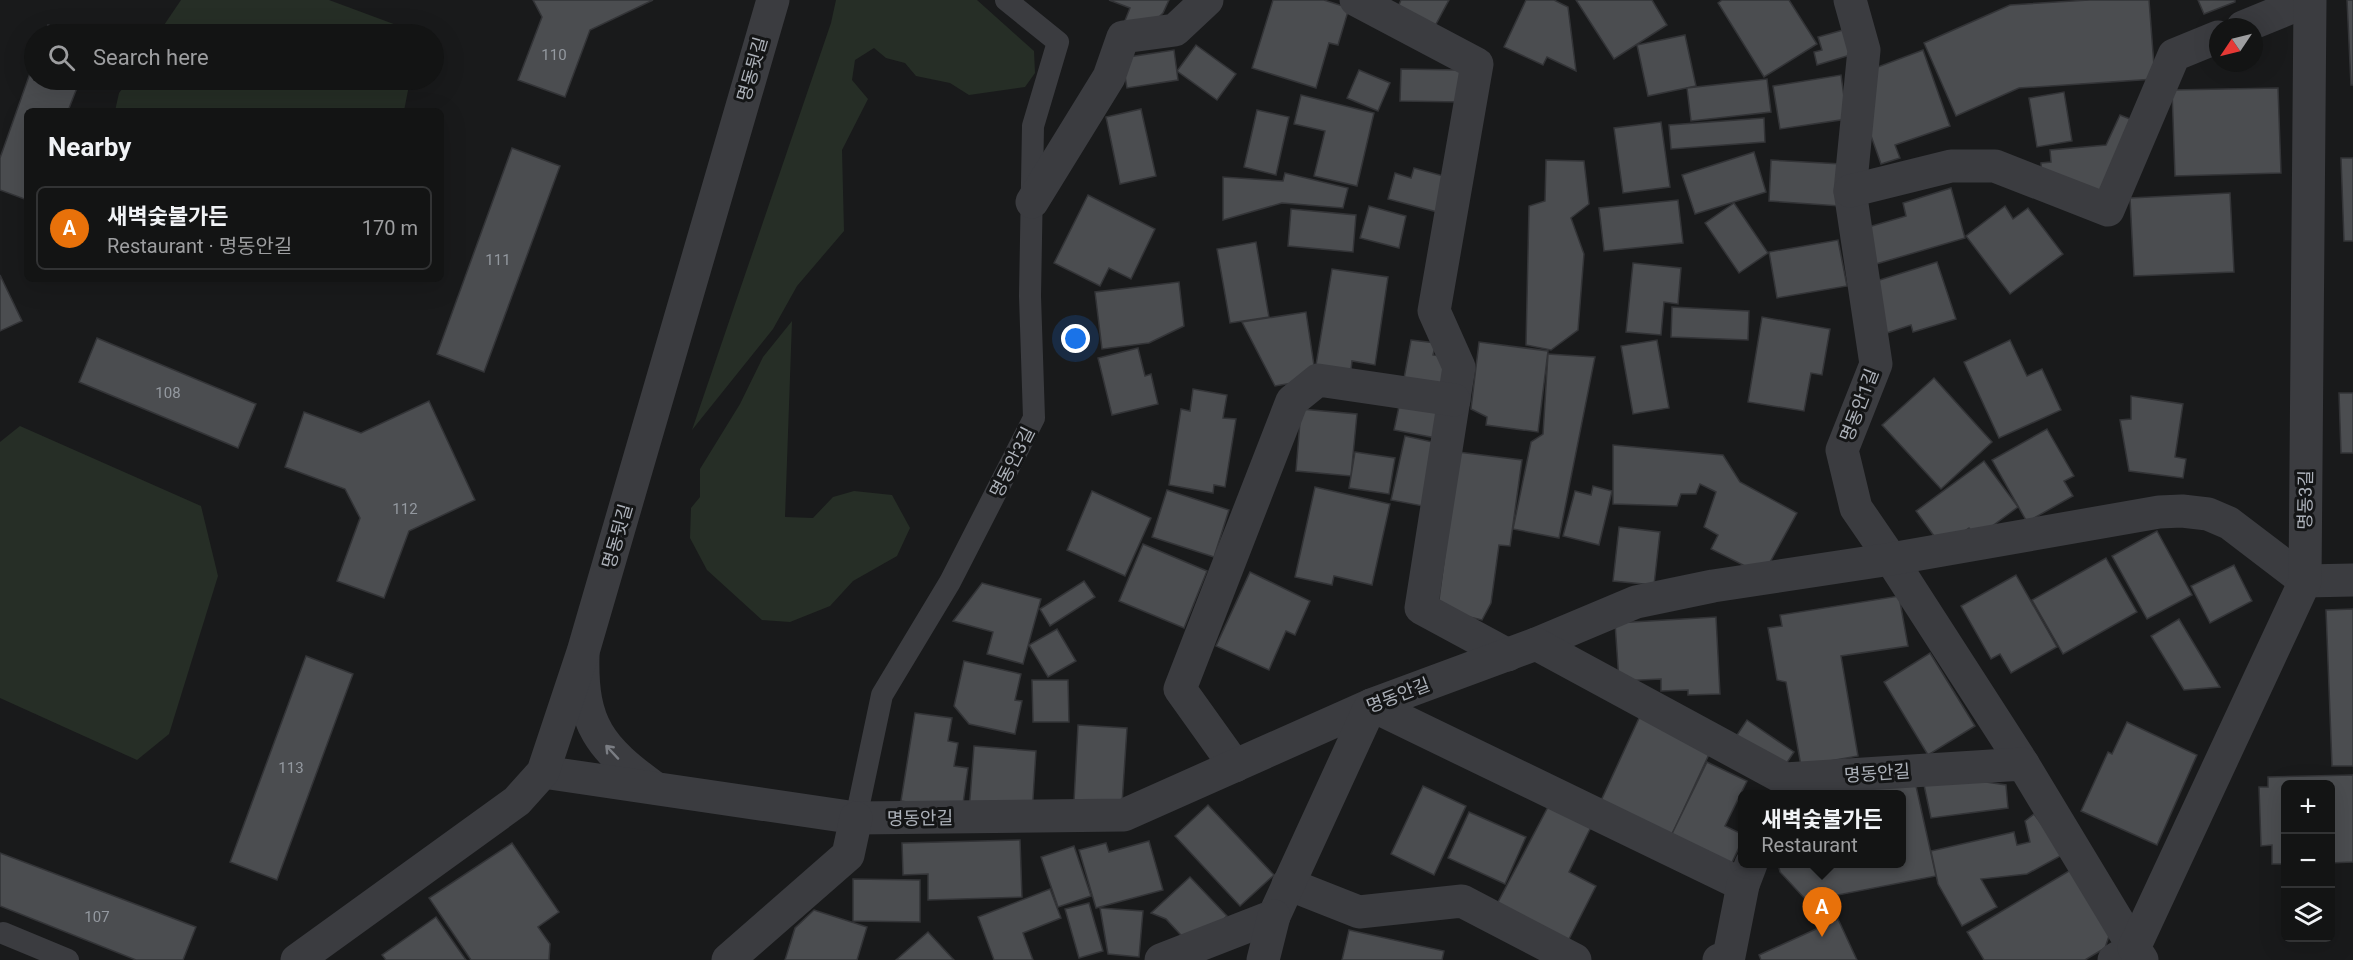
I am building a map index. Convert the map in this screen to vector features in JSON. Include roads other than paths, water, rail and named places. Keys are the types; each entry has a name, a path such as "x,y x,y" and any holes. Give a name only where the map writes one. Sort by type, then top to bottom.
{"street":[{"name":"명동뒷길","path":"297,960 517,801 543,772 583,652 772,0"},
{"path":"1032,202 1108,77 1123,37 1175,30 1207,0"},
{"path":"1356,0 1477,64 1434,312 1459,367 1421,608 1522,650 1636,602 1713,586 1891,559 2159,512 2182,511 2208,514 2229,523 2305,581 2353,580"},
{"name":"명동안1길","path":"1850,0 1864,50 1850,191 1876,364 1842,450 1856,508 2023,764"},
{"path":"2263,19 2309,0"},
{"name":"명동3길","path":"2130,956 2305,581 2309,0"},
{"path":"1850,191 1951,166 1995,166 2108,210 2174,56 2209,42"},
{"path":"1235,766 1180,689 1292,401 1318,380 1454,400"},
{"name":"명동안길","path":"543,772 856,818 1124,815 1371,705 1522,650 1782,787 2023,764"},
{"path":"583,652 582,686 589,717 601,741 625,766 657,789"},
{"path":"1263,960 1274,916 1371,705 1747,874 1730,956 1719,960"},
{"path":"2023,764 2130,956"},
{"path":"728,960 848,855 856,818"},
{"path":"1288,884 1359,912 1462,901 1575,960"},
{"path":"1161,960 1274,916"}],"lane":[{"name":"명동안3길","path":"856,818 882,695 950,582 1034,418 1030,296 1033,126 1058,42 1005,0"},
{"path":"3,933 68,960"}],"place":[{"name":"새벽숯불가든","path":"1822,937"}]}
